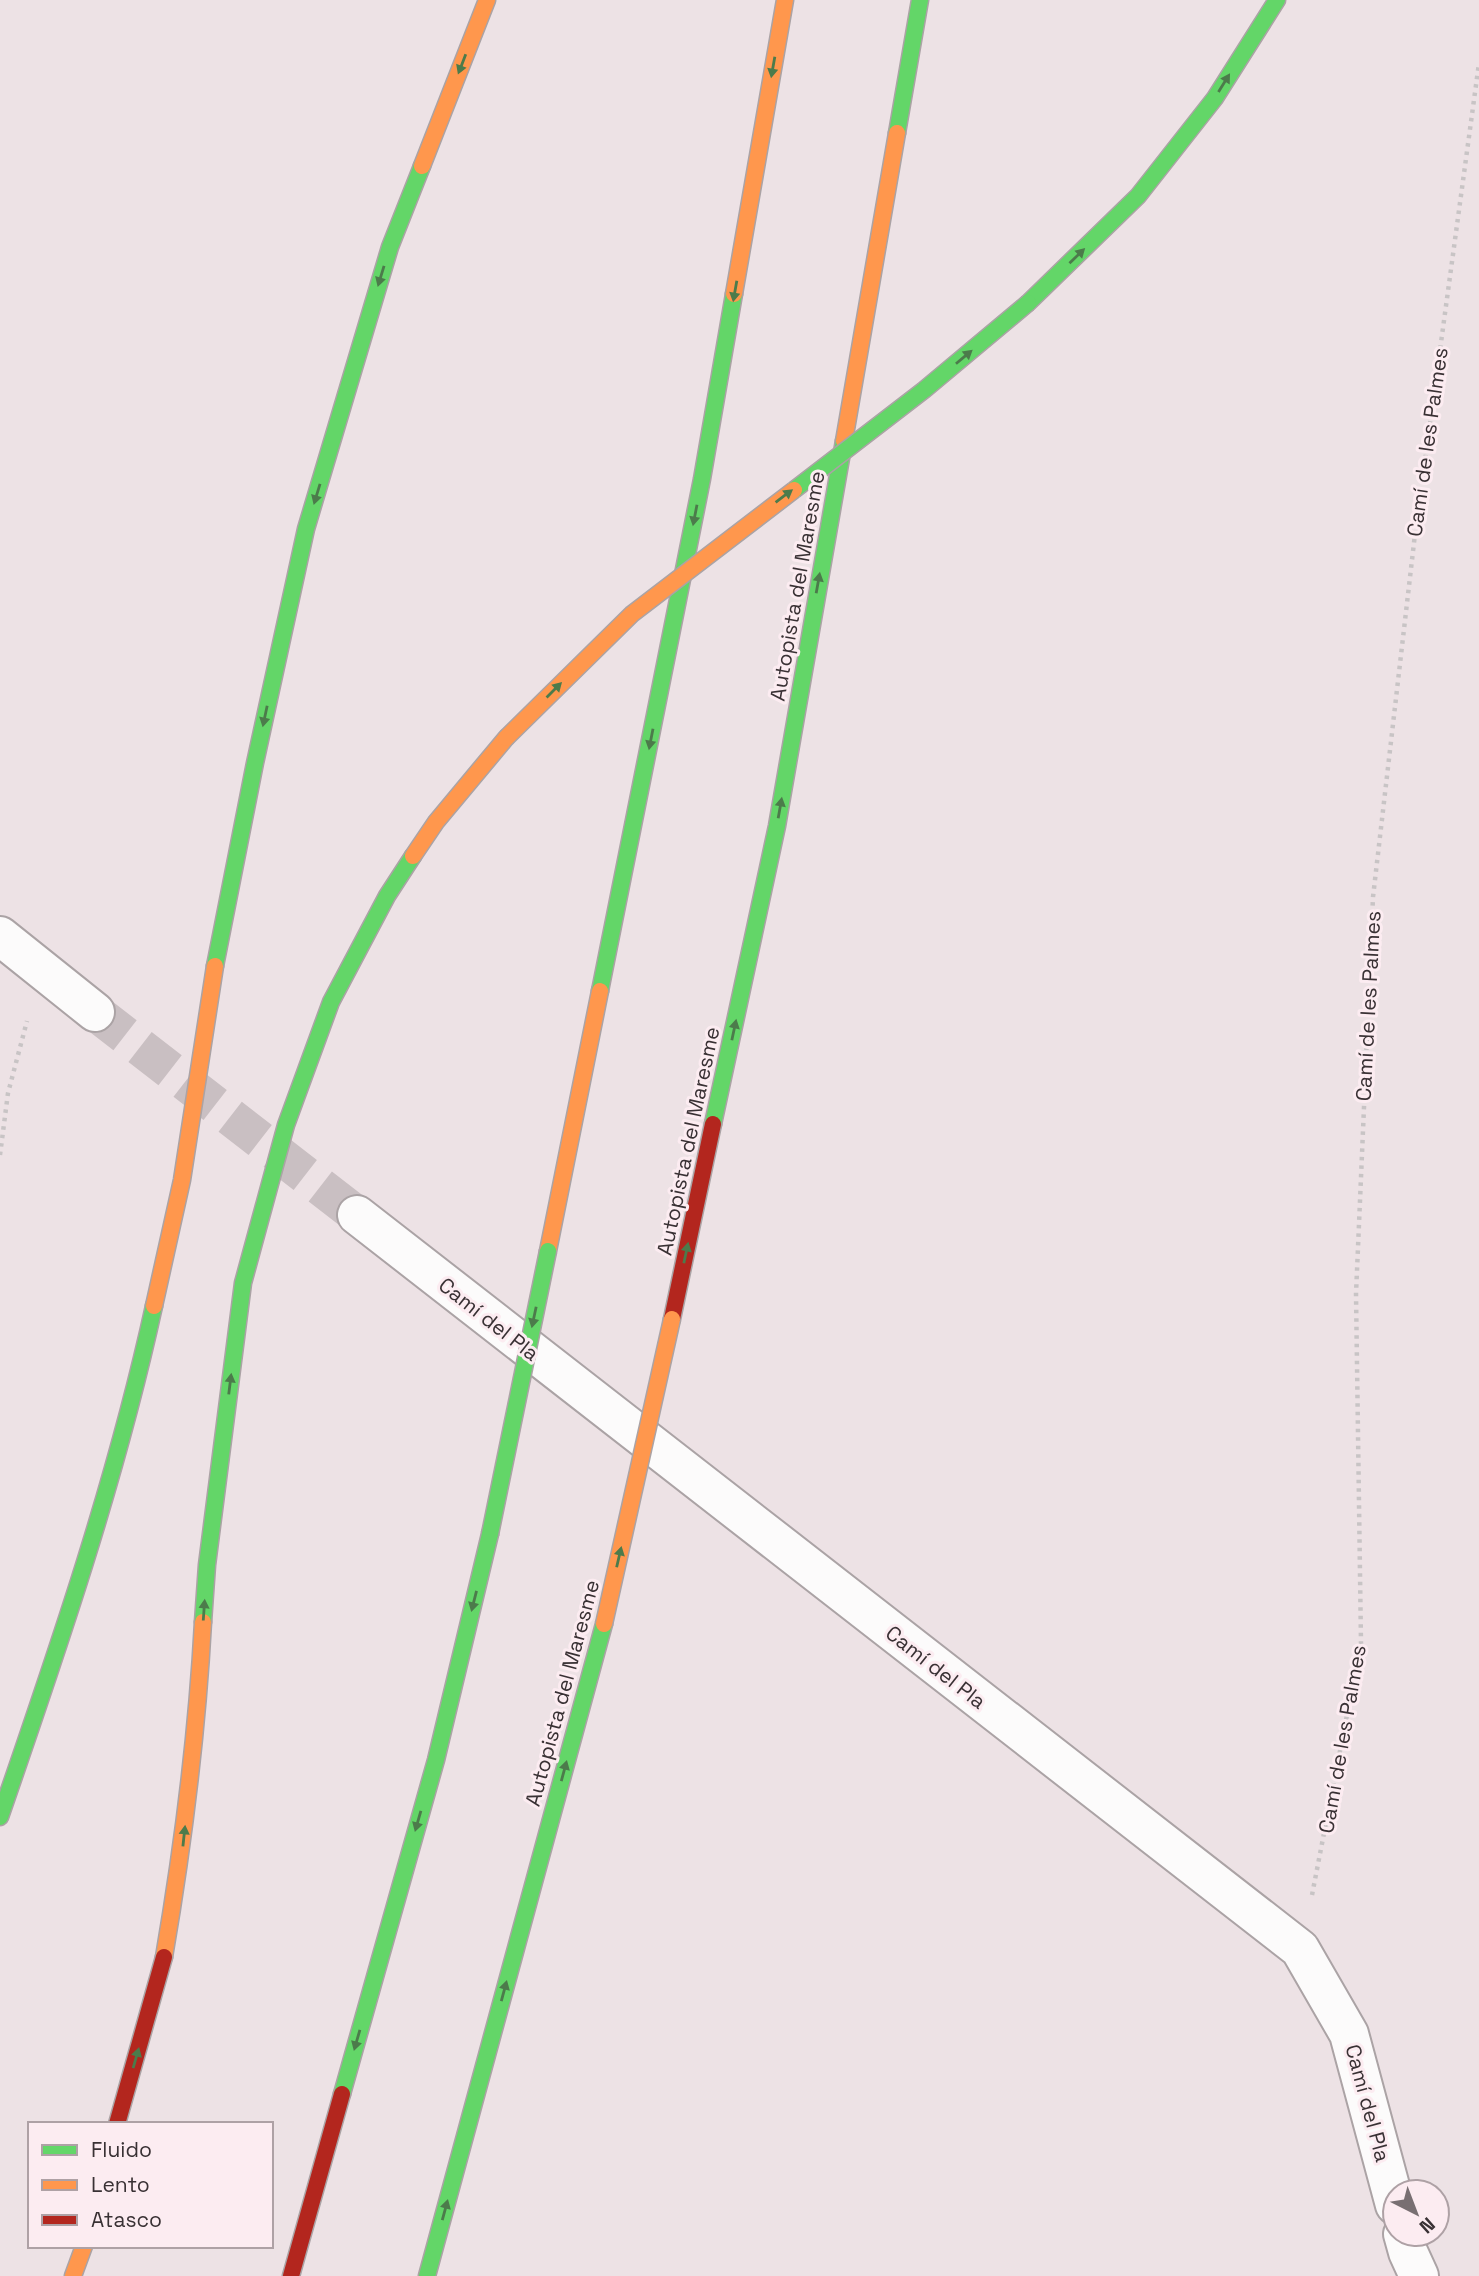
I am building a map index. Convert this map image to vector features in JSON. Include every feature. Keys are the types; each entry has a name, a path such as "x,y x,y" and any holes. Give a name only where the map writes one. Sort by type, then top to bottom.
{"highway":[{"path":"0,1817 63,1633 135,1392 182,1180 212,984 255,762 306,529 390,247 487,0"},
{"path":"291,2276 436,1760 490,1534 702,479 785,0"},
{"name":"Autopista del Maresme","path":"427,2276 604,1624 672,1320 777,826 920,0"},
{"path":"118,2122 162,1968 183,1852 198,1711 207,1565 243,1283 286,1125 331,1002 387,896 436,822 506,738 632,614 924,390 1028,303 1138,196 1214,99 1277,0"},
{"path":"73,2276 82,2248"}],"street":[{"path":"0,936 95,1012"},
{"name":"Camí del Pla","path":"357,1215 1300,1949 1349,2034 1388,2178"},
{"path":"1407,2248 1419,2276"}],"path":[{"name":"Camí de les Palmes","path":"1300,1949 1323,1846 1361,1643 1356,1294 1373,897 1415,534 1479,63"},
{"path":"0,1155 8,1093 40,969"}],"tunnel":[{"path":"95,1012 357,1215"}],"traffic: fast":[{"path":"897,133 920,0"},
{"path":"1028,303 1138,196 1215,98 1277,0"},
{"path":"215,966 255,763 306,529 390,247 422,166"},
{"path":"600,991 702,479 734,294"},
{"path":"794,490 924,390 1028,303"},
{"path":"713,1124 777,826 844,441"},
{"path":"203,1622 207,1565 243,1283 286,1125 331,1002 387,896 413,856"},
{"path":"490,1534 548,1251"},
{"path":"0,1817 104,1500 154,1306"},
{"path":"342,2094 436,1760 490,1534"},
{"path":"427,2276 604,1624"}],"traffic: slow":[{"path":"422,166 487,0"},
{"path":"734,294 785,0"},
{"path":"844,441 897,133"},
{"path":"506,738 632,614 794,490"},
{"path":"413,856 436,822 506,738"},
{"path":"154,1306 182,1180 215,966"},
{"path":"548,1251 600,991"},
{"path":"604,1624 672,1319"},
{"path":"164,1957 188,1790 203,1622"},
{"path":"73,2276 83,2248"}],"traffic: jam":[{"path":"672,1319 713,1124"},
{"path":"118,2122 164,1957"},
{"path":"291,2276 342,2094"}]}
